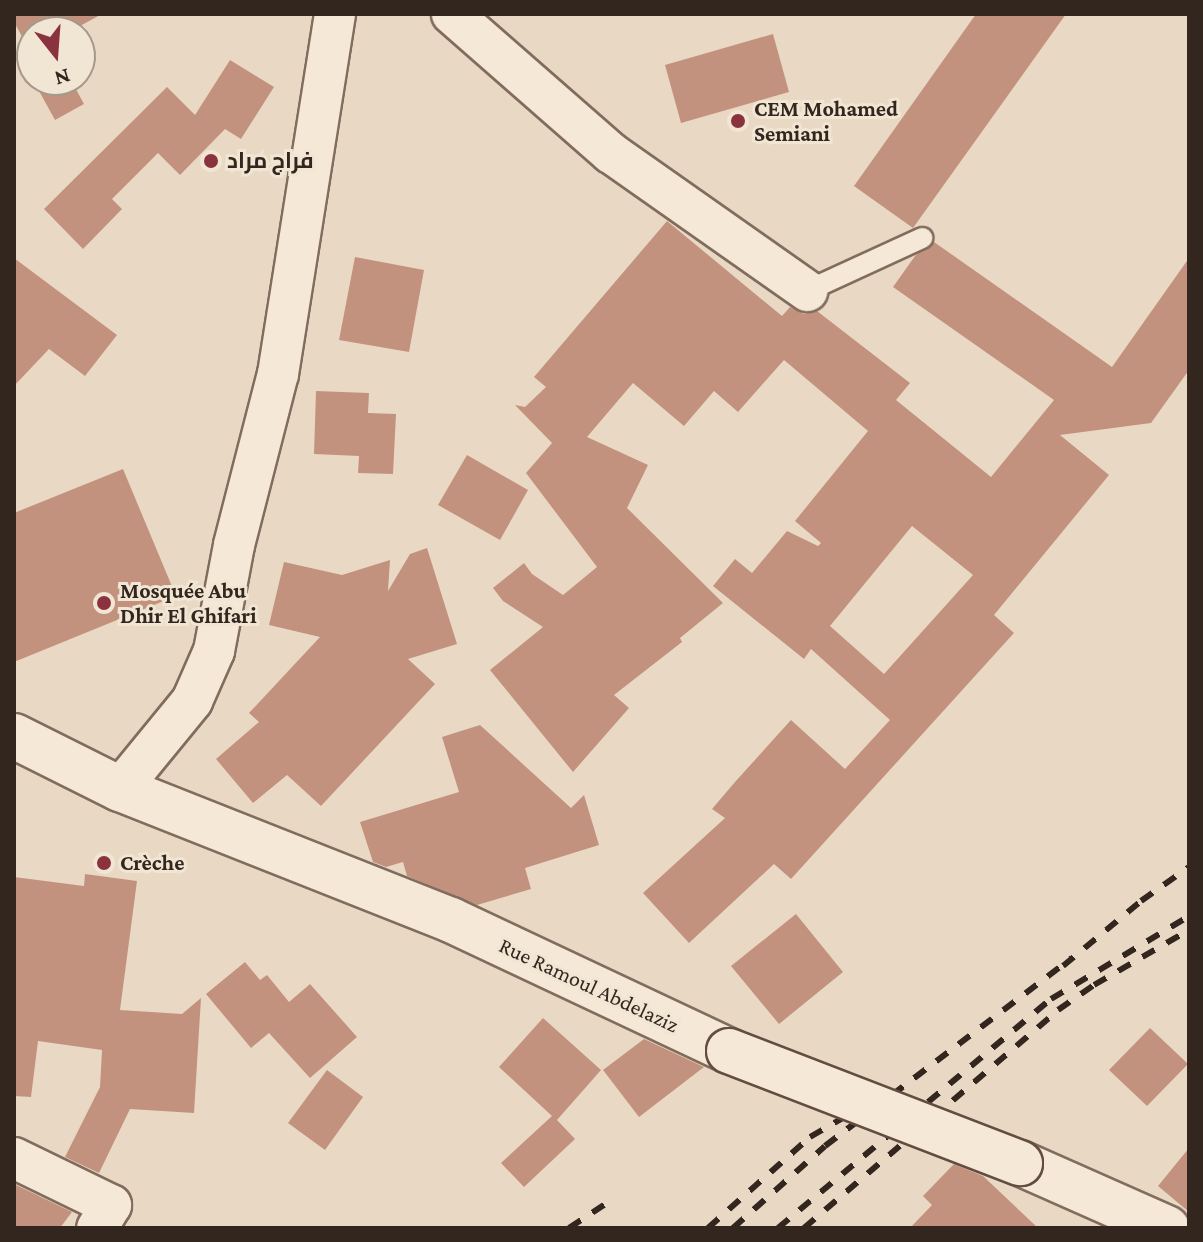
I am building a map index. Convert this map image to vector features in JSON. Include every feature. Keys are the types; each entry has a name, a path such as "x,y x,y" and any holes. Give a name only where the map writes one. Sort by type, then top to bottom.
{"street":[{"path":"120,789 192,701 214,651 234,545 278,374 335,14"},
{"path":"452,14 611,153 807,291"},
{"name":"Rue Ramoul Abdelaziz","path":"14,736 120,789 451,920 729,1051 1020,1163 1167,1228"},
{"path":"14,1158 104,1216"}],"lane":[{"path":"807,291 922,238"}],"building":[{"path":"14,14 102,14 96,17 16,16 16,26"},
{"path":"976,14 1066,14 913,228 854,186"},
{"path":"773,34 789,92 681,123 665,65"},
{"path":"230,60 274,87 241,139 225,129 180,175 158,153 112,199 122,209 83,249 44,209 167,87 195,115"},
{"path":"42,96 80,96 84,104 55,120"},
{"path":"667,221 782,316 790,307 804,314 817,311 910,383 896,400 991,477 1054,400 893,287 915,256 934,242 1112,367 1189,258 1189,370 1151,423 1060,435 1109,475 994,615 1014,633 791,879 774,864 689,943 643,893 725,818 712,809 735,782 791,720 845,769 890,720 811,649 804,659 713,586 735,559 752,573 787,531 818,546 821,543 795,521 868,431 784,360 738,412 714,391 684,426 633,383 587,437 648,465 627,508 723,603 680,638 682,642 614,695 629,708 573,772 490,670 543,627 503,601 493,588 524,563 532,574 563,595 597,567 526,473 552,443 515,405 525,407 546,387 534,377","holes":["912,526 973,575 884,674 830,626"]},
{"path":"355,257 424,270 409,352 339,340"},
{"path":"14,258 117,335 85,376 49,349 14,386"},
{"path":"316,391 369,393 368,413 396,414 393,474 358,473 359,456 314,454"},
{"path":"467,455 528,490 500,540 438,505"},
{"path":"123,469 176,596 14,662 14,513"},
{"path":"427,548 457,644 408,659 435,684 321,806 287,775 253,803 216,759 259,722 249,713 320,637 269,625 284,562 342,575 390,560 388,591 410,554"},
{"path":"480,725 571,808 584,795 599,845 525,868 531,889 477,905 407,876 403,862 386,867 373,862 360,822 459,792 442,737"},
{"path":"85,874 137,881 120,1010 182,1014 201,998 194,1113 130,1109 99,1173 65,1157 100,1087 102,1050 38,1041 31,1097 14,1096 14,877 84,886"},
{"path":"796,914 843,972 779,1024 731,966"},
{"path":"245,962 260,980 267,975 289,1002 310,984 357,1037 310,1078 269,1033 251,1048 206,994"},
{"path":"543,1018 601,1070 557,1120 575,1139 524,1187 501,1163 552,1116 499,1067"},
{"path":"1150,1028 1188,1064 1147,1106 1109,1070"},
{"path":"644,1039 704,1067 639,1117 603,1070"},
{"path":"327,1070 363,1097 325,1150 288,1123"},
{"path":"1189,1148 1189,1212 1158,1186"},
{"path":"954,1164 983,1176 1038,1228 910,1228 932,1205 923,1196"},
{"path":"14,1184 72,1212 60,1228 14,1228"}],"railway":[{"path":"1063,966 1141,901 1189,867"},
{"path":"778,1228 1051,999 1189,916"},
{"path":"804,1228 1058,1010 1094,985 1189,930"},
{"path":"733,1228 825,1146 1072,958"},
{"path":"708,1228 810,1137 860,1108"},
{"path":"569,1228 610,1201"}],"place":[{"name":"CEM Mohamed Semiani","path":"738,121"},
{"name":"فراج مراد","path":"211,161"},
{"name":"Mosquée Abu Dhir El Ghifari","path":"104,603"},
{"name":"Crèche","path":"104,863"}]}
